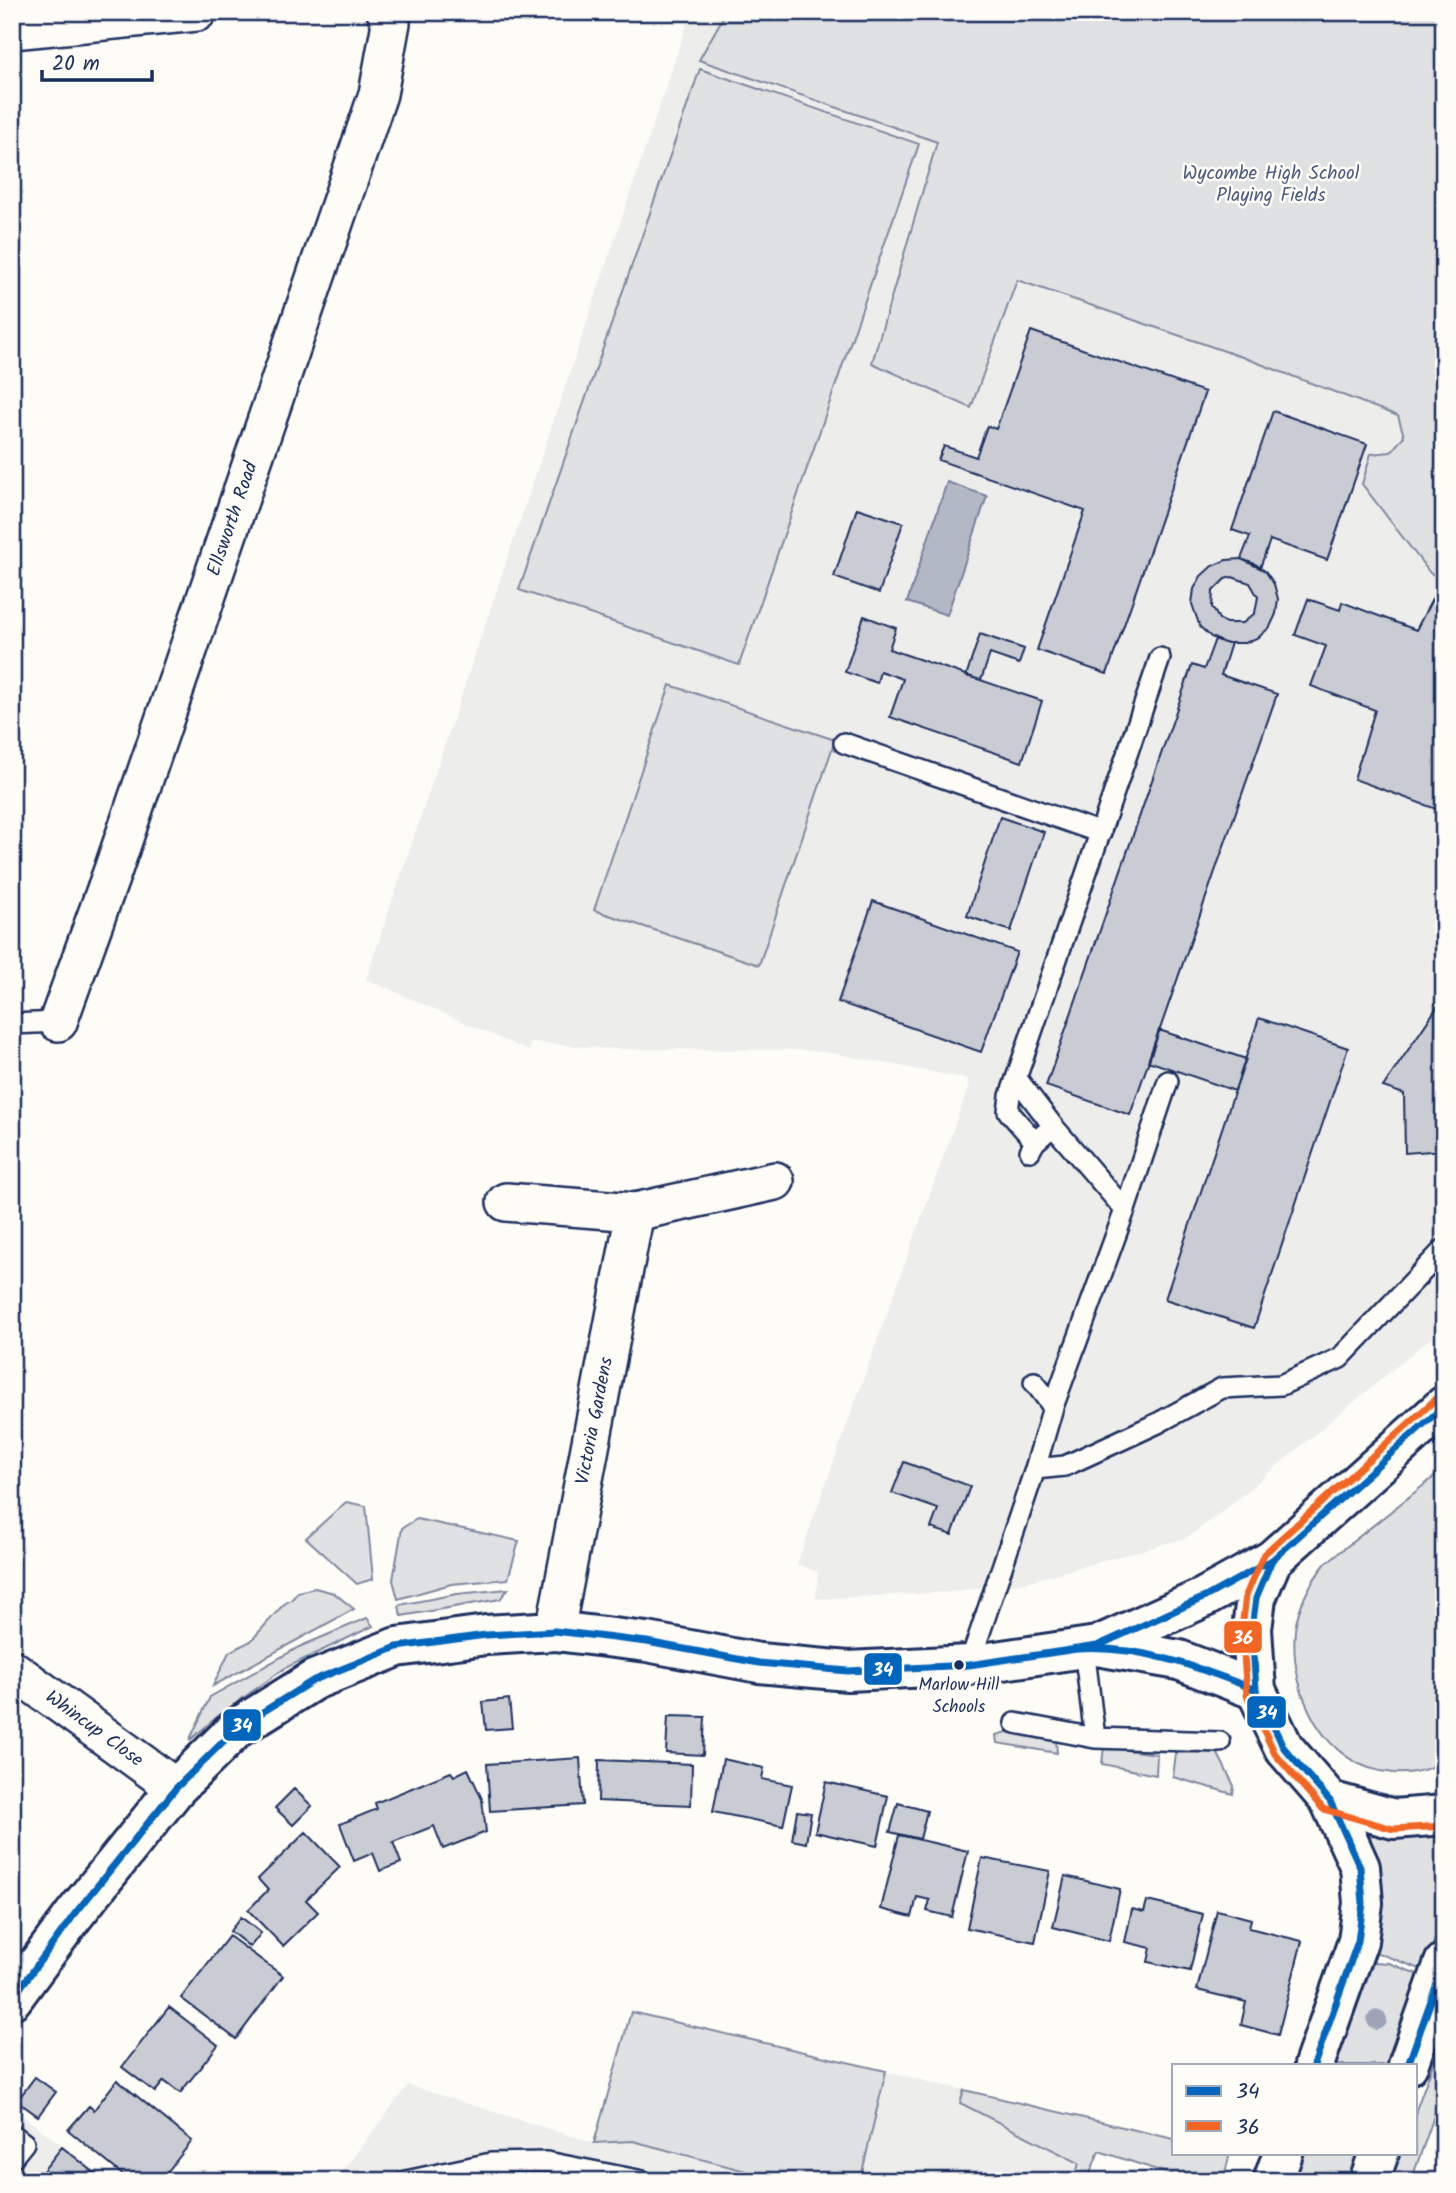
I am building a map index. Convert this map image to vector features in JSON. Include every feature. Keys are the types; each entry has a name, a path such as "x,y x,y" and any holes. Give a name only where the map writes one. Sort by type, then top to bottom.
{"street":[{"path":"12,30 197,12"},
{"name":"Ellsworth Road","path":"58,1022 378,94 391,23 386,12"},
{"path":"506,1202 635,1212 775,1181"},
{"name":"Victoria Gardens","path":"555,1631 635,1212"},
{"path":"12,1999 74,1915 176,1788 237,1728 314,1680 397,1647 486,1634 555,1631 647,1642 760,1662 848,1671 969,1665 1090,1647 1205,1597 1272,1560 1444,1406"},
{"path":"1272,1560 1256,1598 1252,1629 1256,1690 1284,1748 1330,1801 1360,1867 1363,1903 1359,1941 1314,2064"},
{"path":"1090,1647 1179,1660 1256,1690"},
{"name":"Whincup Close","path":"12,1668 176,1788"},
{"path":"1330,1801 1394,1819 1444,1815"},
{"path":"1408,2064 1444,1964"},
{"path":"1273,2181 1283,2154"},
{"path":"1369,2181 1379,2154"}],"lane":[{"path":"1052,1126 1032,1147 1008,1111 1010,1097 1160,658"},
{"path":"844,743 1101,833"},
{"path":"12,1024 58,1022"},
{"path":"1018,1080 1052,1126 1125,1210"},
{"path":"969,1665 1053,1407 1125,1210 1168,1081"},
{"path":"1035,1469 1065,1466 1158,1423 1222,1388 1280,1385 1340,1358 1444,1249"},
{"path":"1034,1382 1053,1407"},
{"path":"1090,1647 1095,1738"},
{"path":"1015,1723 1095,1738 1220,1742"},
{"path":"12,2134 24,2143 12,2158"},
{"path":"406,2181 491,2163 547,2162 643,2181"}],"shaded area":[{"path":"691,12 1444,12 1444,1327 1217,1516 1186,1538 1026,1582 950,1592 816,1599 818,1572 797,1564 968,1088 968,1079 832,1053 801,1050 611,1049 531,1042 529,1051 366,979"},
{"path":"947,482 987,496 947,615 907,602"},
{"path":"631,2012 1172,2139 1172,2154 1230,2154 1223,2181 1191,2181 1099,2151 1087,2181 335,2181 408,2085 594,2143"},
{"path":"12,2108 110,2181 12,2181"}],"green space":[{"name":"Wycombe High School Playing Fields","path":"726,12 1444,12 1444,581 1430,573 1362,484 1371,454 1391,452 1404,436 1398,416 1242,357 1017,280 971,408 872,363 937,142 699,60"},
{"path":"700,69 919,144 739,665 519,590"},
{"path":"670,685 835,740 759,965 594,910"},
{"path":"1444,1469 1444,1759 1414,1772 1394,1773 1369,1768 1348,1758 1330,1742 1305,1701 1295,1654 1295,1630 1299,1612 1306,1594 1326,1563"},
{"path":"346,1502 366,1506 373,1579 357,1584 306,1538"},
{"path":"417,1519 519,1541 508,1579 451,1584 398,1599 393,1580 402,1528"},
{"path":"315,1588 334,1593 354,1609 213,1686 229,1652 251,1641 298,1592"},
{"path":"508,1589 500,1599 401,1616 399,1605 457,1594"},
{"path":"367,1618 373,1626 285,1668 218,1716 189,1741 210,1697 299,1647"},
{"path":"1007,1732 1056,1741 1057,1753 997,1743 996,1735"},
{"path":"1104,1747 1157,1754 1156,1775 1102,1764"},
{"path":"1217,1752 1234,1786 1233,1794 1173,1777 1176,1753"},
{"path":"1444,1829 1444,1915 1423,1970 1375,1952 1380,1907 1370,1833"},
{"path":"1373,1962 1389,1963 1420,1975 1388,2064 1336,2064"},
{"path":"631,2012 886,2071 860,2181 783,2181 633,2141 594,2143"},
{"path":"1444,2034 1444,2088 1411,2181 1390,2181 1400,2154 1418,2154 1418,2105"},
{"path":"964,2090 1172,2139 1172,2154 1230,2154 1223,2181 1191,2181 1099,2151 1087,2181 1074,2181 1079,2163 960,2103"},
{"path":"1305,2154 1357,2154 1347,2181 1295,2181"},
{"path":"536,2169 613,2181 462,2181 498,2172"}],"building":[{"path":"1031,331 1205,392 1107,674 1037,650 1085,511 938,460 944,446 976,457 987,426 996,429"},
{"path":"1273,411 1367,444 1327,560 1270,540 1260,568 1241,559 1250,536 1232,530"},
{"path":"857,508 903,523 879,593 834,577"},
{"path":"1241,559 1266,572 1274,584 1278,599 1276,614 1270,627 1259,637 1245,643 1224,643 1211,637 1200,627 1192,604 1194,589 1201,576 1212,566 1226,560","holes":["1232,577 1250,583 1258,597 1255,613 1243,623 1226,623 1219,619 1212,607 1213,591 1225,579"]},
{"path":"1439,586 1444,589 1444,786 1436,809 1354,779 1375,710 1311,686 1326,646 1295,635 1308,599 1340,610 1342,602 1416,630"},
{"path":"864,616 896,628 889,649 1042,701 1022,762 890,717 903,679 880,671 877,683 845,672"},
{"path":"980,634 1024,649 1019,664 990,654 981,680 966,676"},
{"path":"1215,639 1231,643 1221,675 1277,694 1130,1115 1046,1086 1192,665 1204,669"},
{"path":"1000,817 1044,832 1011,931 967,916"},
{"path":"873,901 1017,952 981,1052 838,1002"},
{"path":"1444,997 1444,1150 1405,1153 1404,1094 1383,1087"},
{"path":"1259,1018 1348,1048 1254,1328 1165,1299"},
{"path":"1159,1030 1246,1059 1235,1091 1148,1061"},
{"path":"904,1462 970,1486 952,1535 931,1528 938,1509 892,1493"},
{"path":"509,1699 512,1728 486,1730 483,1702"},
{"path":"668,1716 705,1717 703,1755 666,1753"},
{"path":"580,1758 583,1805 490,1811 487,1764"},
{"path":"723,1759 764,1768 762,1779 792,1785 783,1826 713,1812"},
{"path":"599,1760 692,1764 691,1805 598,1801"},
{"path":"468,1769 482,1799 486,1832 443,1849 434,1826 393,1842 401,1863 380,1871 373,1853 354,1861 340,1824 377,1809 375,1803 451,1772 454,1776"},
{"path":"826,1782 888,1796 877,1846 815,1832"},
{"path":"294,1789 312,1806 293,1825 275,1808"},
{"path":"898,1803 927,1811 920,1839 890,1832"},
{"path":"797,1811 811,1813 806,1843 792,1840"},
{"path":"306,1832 340,1867 306,1900 318,1912 283,1946 248,1910 268,1890 258,1879"},
{"path":"899,1835 968,1851 952,1917 927,1911 930,1900 917,1897 912,1917 881,1909"},
{"path":"982,1858 1050,1871 1035,1942 967,1928"},
{"path":"1065,1876 1120,1889 1109,1941 1053,1927"},
{"path":"1147,1901 1203,1914 1190,1971 1148,1962 1151,1948 1125,1942 1132,1909 1144,1912"},
{"path":"1217,1910 1251,1919 1249,1928 1302,1941 1278,2035 1241,2025 1246,2002 1197,1990"},
{"path":"241,1917 261,1933 250,1947 230,1931"},
{"path":"229,1936 283,1976 236,2039 181,1998"},
{"path":"169,2007 218,2045 180,2093 164,2081 155,2092 122,2067"},
{"path":"35,2077 56,2092 38,2116 17,2101"},
{"path":"117,2080 192,2141 160,2181 130,2181 68,2130 89,2106 94,2110"},
{"path":"62,2147 105,2181 35,2181"}],"transit line":[{"name":"36","path":"1437,1398 1264,1554 1246,1595 1242,1629 1247,1695 1275,1754 1323,1809 1393,1829 1444,1826"},
{"name":"34","path":"1314,2064 1358,1941 1363,1903 1360,1867 1330,1801 1284,1748 1256,1690 1252,1629 1256,1598 1272,1560 1444,1406"},
{"name":"34","path":"12,1999 74,1915 176,1788 237,1728 314,1680 397,1647 486,1635 555,1631 647,1642 759,1663 848,1671 969,1665 1097,1646 1205,1597 1272,1560"},
{"name":"34","path":"1077,1649 1124,1650 1169,1659 1256,1690"},
{"name":"34","path":"1408,2064 1444,1964"}],"place":[{"name":"Marlow Hill Schools","path":"959,1665"}]}
